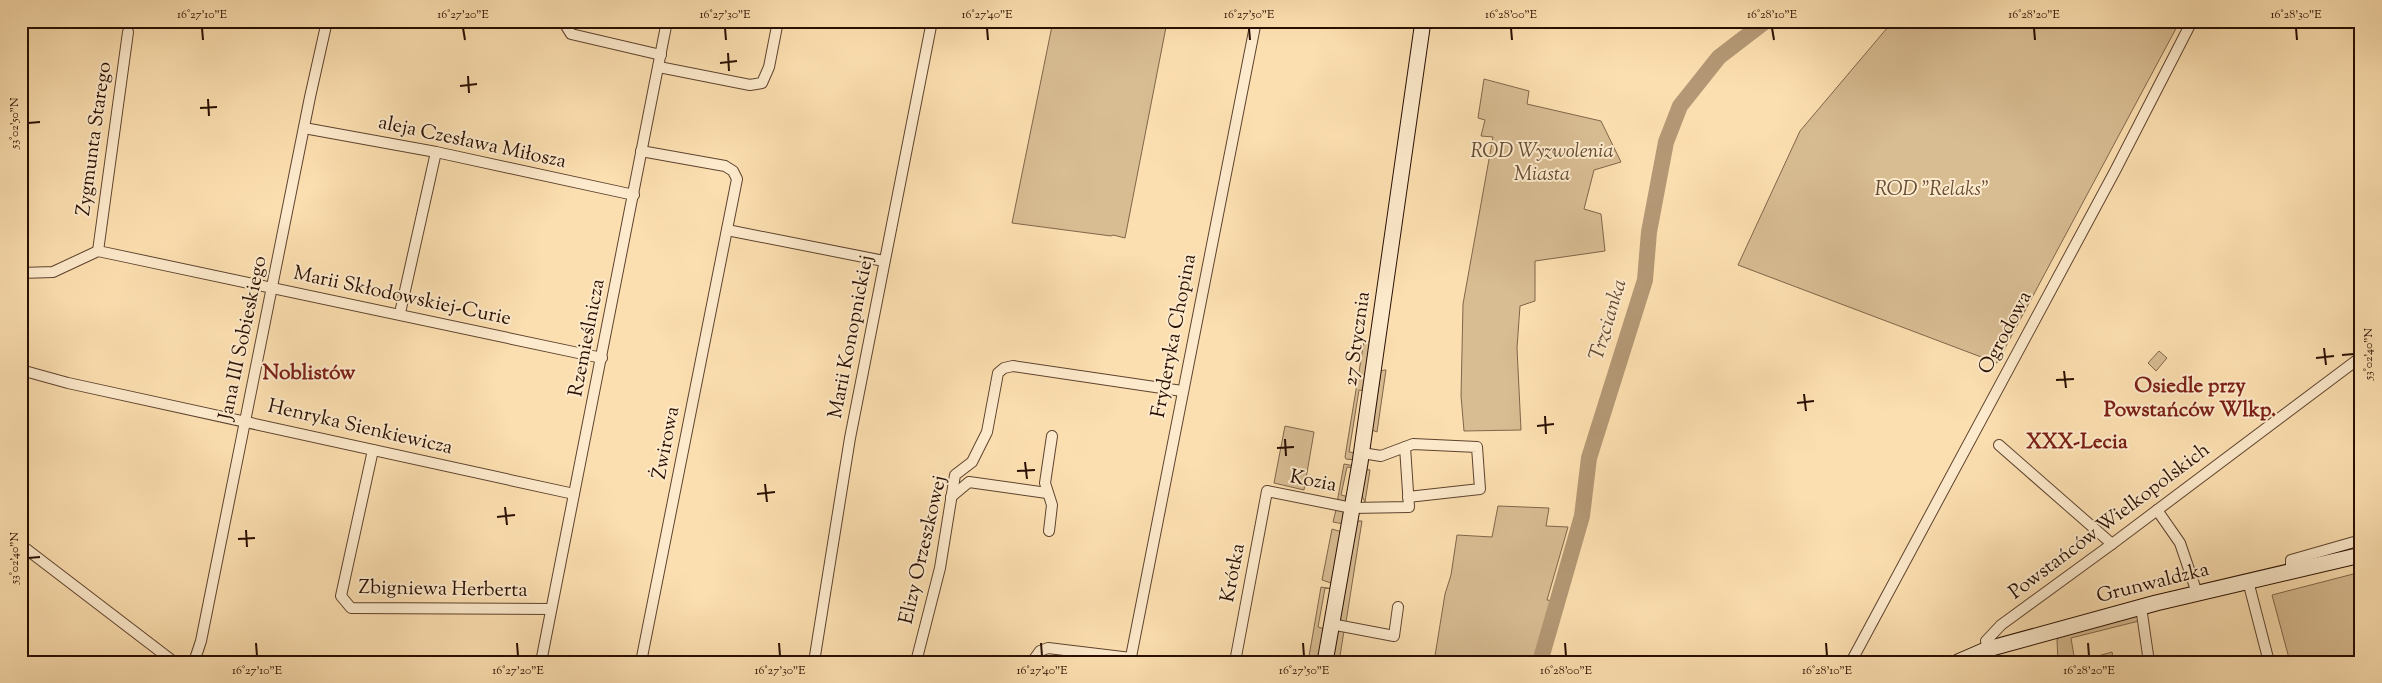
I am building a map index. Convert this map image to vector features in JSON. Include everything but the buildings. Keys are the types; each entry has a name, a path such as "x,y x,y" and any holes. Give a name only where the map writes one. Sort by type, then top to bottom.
{"main road":[{"name":"27 Stycznia","path":"1325,662 1362,453 1423,21"},
{"name":"Grunwaldzka","path":"1958,662 1988,649 2141,607 2361,556"}],"street":[{"name":"Jana III Sobieskiego","path":"194,662 201,641 327,21"},
{"path":"563,21 571,34 661,55"},
{"name":"Rzemieślnicza","path":"541,662 667,21"},
{"path":"658,67 750,85 762,82 769,68 778,21"},
{"name":"Marii Konopnickiej","path":"814,662 850,438 932,21"},
{"name":"Fryderyka Chopina","path":"1131,660 1256,21"},
{"name":"Ogrodowa","path":"1850,662 2115,171 2192,21"},
{"name":"Zygmunta Starego","path":"98,251 128,32"},
{"name":"aleja Czesława Miłosza","path":"304,128 436,152 634,195"},
{"name":"Żwirowa","path":"641,151 724,166 733,171 737,179 641,662"},
{"path":"400,314 436,152"},
{"path":"727,230 884,262"},
{"path":"21,273 53,272 98,251"},
{"name":"Marii Skłodowskiej-Curie","path":"98,251 602,358"},
{"name":"Powstańców Wielkopolskich","path":"1988,649 1986,641 1994,630 2361,357"},
{"name":"Elizy Orzeszkowej","path":"916,662 940,568 955,475 972,462 987,432 998,374 1004,368 1013,366 1182,392"},
{"name":"Henryka Sienkiewicza","path":"21,370 574,494"},
{"path":"1049,531 1052,505 1045,483 1052,436"},
{"path":"1362,453 1381,456 1405,447 1413,444 1477,447 1480,489 1408,497 1405,447"},
{"path":"2000,445 2112,544"},
{"name":"Zbigniewa Herberta","path":"373,450 341,596 351,608 550,609"},
{"path":"950,498 969,482 972,462"},
{"path":"969,482 1048,493"},
{"name":"Kozia","path":"1267,491 1352,508 1409,507 1408,497"},
{"name":"Krótka","path":"1235,662 1267,491"},
{"path":"2157,510 2180,543 2197,593"},
{"path":"2291,572 2291,560 2361,540"},
{"path":"21,545 174,662"},
{"path":"2248,581 2269,662"},
{"path":"1332,624 1394,636 1398,607"},
{"path":"2141,607 2149,662"},
{"path":"1032,662 1040,651 1048,648 1131,660"}],"green space":[{"path":"1053,21 1138,21 1166,27 1125,238 1012,223"},
{"name":"ROD \"Relaks\"","path":"1893,21 2180,21 1997,363 1738,265 1800,131"},
{"name":"ROD Wyzwolenia Miasta","path":"1484,79 1529,91 1527,104 1601,121 1621,162 1594,170 1584,209 1601,214 1605,251 1535,261 1535,301 1520,306 1517,348 1521,430 1464,431 1461,396 1463,304 1493,137 1481,136 1485,120 1478,118"},
{"path":"1364,341 1370,342 1367,391 1359,390 1349,452 1357,453 1356,460 1346,459 1345,457"},
{"path":"2159,351 2167,358 2156,371 2148,363"},
{"path":"1386,370 1377,432 1372,430 1381,371"},
{"path":"1285,426 1314,432 1304,490 1274,483"},
{"path":"1344,464 1355,466 1355,468 1347,467 1341,495 1349,497 1348,503 1337,503"},
{"path":"1366,469 1370,470 1365,502 1362,496"},
{"path":"1498,506 1549,508 1546,526 1568,527 1547,600 1556,601 1539,662 1434,662 1457,535 1492,537"},
{"path":"1336,510 1345,511 1344,524 1333,522"},
{"path":"1357,521 1362,521 1346,622 1341,621 1339,618"},
{"path":"1332,529 1342,532 1331,583 1322,580"},
{"path":"2361,572 2361,662 2290,662 2272,595"},
{"path":"1321,587 1333,589 1325,588 1318,627 1325,629 1318,662 1308,662"},
{"path":"2137,616 2139,621 2071,638 2075,662 2058,662 2057,640 2059,636"},
{"path":"1344,631 1339,662 1332,662 1336,633"},
{"path":"2112,652 2114,662 2084,662 2084,660"}],"waterway":[{"name":"Trzcianka","path":"1540,662 1582,516 1589,458 1645,280 1649,232 1666,142 1680,106 1719,57 1766,21"}],"district":[{"name":"Noblistów","path":"309,374"},
{"name":"Osiedle przy Powstańców Wlkp.","path":"2190,399"},
{"name":"XXX-Lecia","path":"2077,443"}]}
